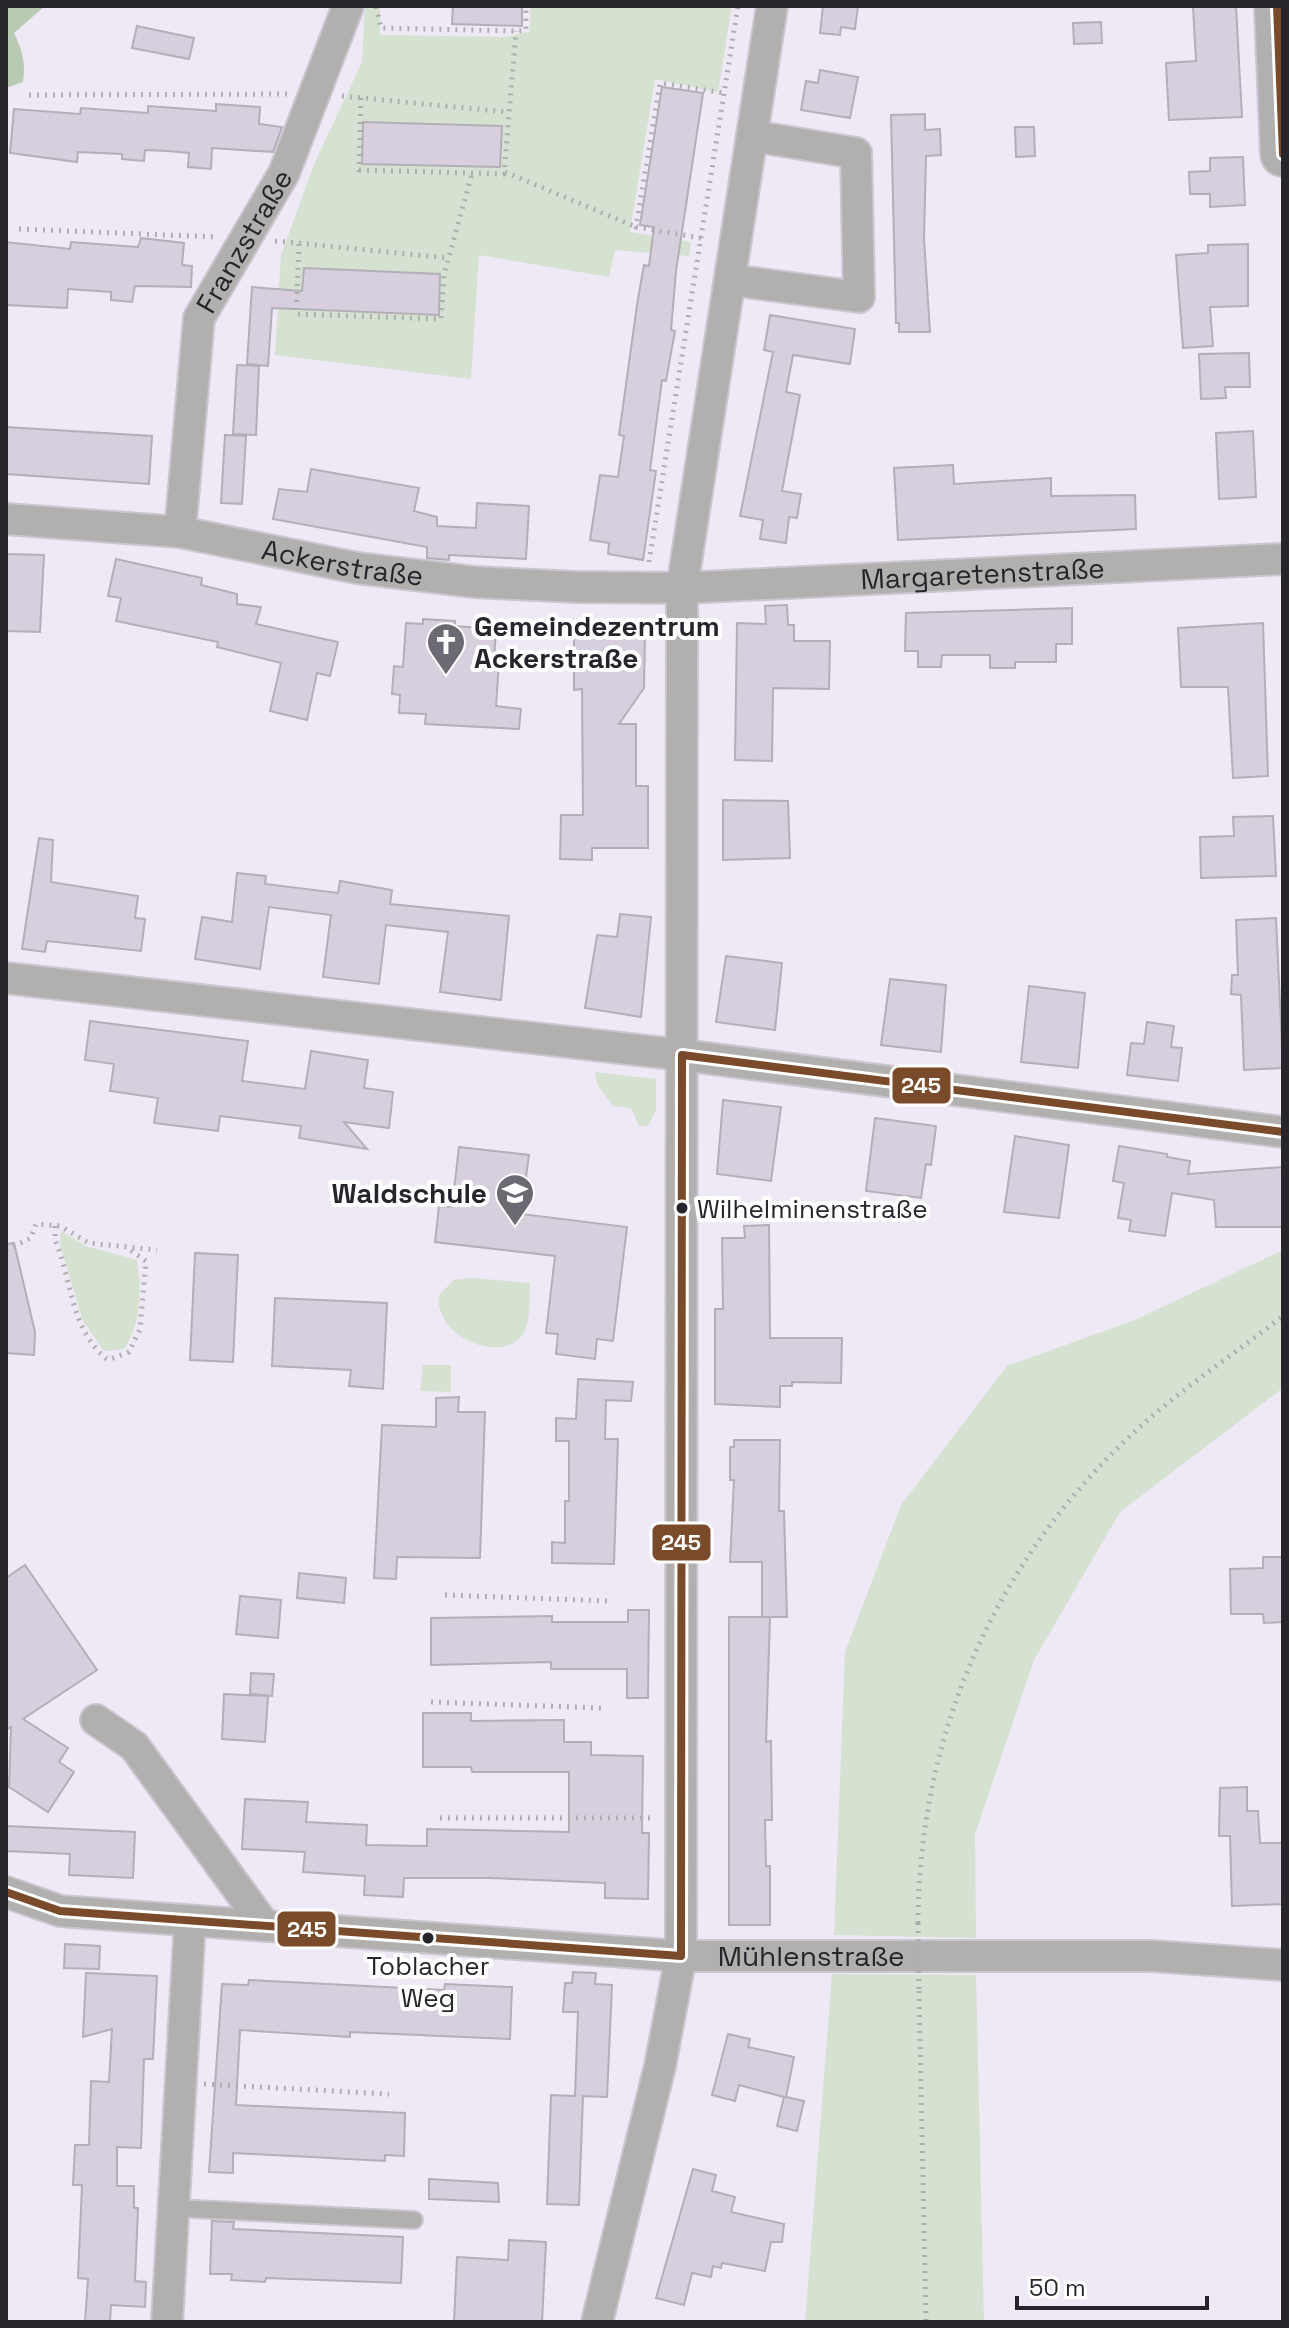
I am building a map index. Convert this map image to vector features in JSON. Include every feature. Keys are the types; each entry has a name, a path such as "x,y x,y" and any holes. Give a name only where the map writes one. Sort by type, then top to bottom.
{"street":[{"name":"Franzstraße","path":"180,532 199,318 284,173 348,6"},
{"path":"597,2322 660,2066 681,1956 684,1578 682,588 772,6"},
{"path":"1277,6 1283,154"},
{"path":"731,280 859,297 856,153 753,136"},
{"name":"Ackerstraße","path":"6,519 180,532 357,568 474,582 682,588"},
{"name":"Margaretenstraße","path":"682,588 1283,559"},
{"path":"6,978 682,1055 1283,1132"},
{"path":"96,1720 134,1746 265,1926"},
{"name":"Mühlenstraße","path":"6,1892 60,1911 681,1956 1151,1956 1283,1965"},
{"path":"167,2322 190,1921"}],"lane":[{"path":"173,2208 414,2220"}],"path":[{"path":"375,6 381,28 516,31 526,30 526,6"},
{"path":"647,588 734,14 738,6"},
{"path":"505,172 507,112 516,31"},
{"path":"636,227 660,83 724,93"},
{"path":"29,95 316,94 507,112"},
{"path":"361,98 359,170 505,172 636,227 701,238"},
{"path":"299,244 296,314 441,319 444,275 472,173"},
{"path":"6,1250 31,1238 36,1224 55,1226 89,1243 157,1250"},
{"path":"55,1226 55,1240 79,1323 95,1350 108,1360 129,1352 140,1329 146,1261 126,1247"},
{"path":"926,2322 918,1861 932,1780 949,1716 977,1647 1007,1589 1045,1531 1091,1476 1144,1423 1283,1316"},
{"path":"445,1595 608,1601"},
{"path":"431,1702 601,1708"},
{"path":"440,1818 680,1817"},
{"path":"179,2083 389,2094"}],"green space":[{"path":"6,6 45,6 14,33 23,56 24,75 23,82 9,87 6,86"},
{"path":"365,6 380,6 380,35 507,37 530,31 530,6 732,6 718,92 655,79 630,232 691,242 689,256 615,250 609,277 479,255 471,379 275,355 281,255 315,162 362,62"},
{"path":"595,1072 656,1079 656,1110 648,1126 639,1126 631,1108 613,1106 597,1084"},
{"path":"61,1231 86,1246 137,1260 139,1306 134,1328 124,1349 104,1351 83,1321 60,1245"},
{"path":"1283,1250 1283,1388 1120,1512 1034,1660 975,1834 976,1938 834,1935 845,1652 901,1505 1007,1366 1135,1320"},
{"path":"472,1278 530,1283 528,1322 518,1340 506,1346 475,1344 448,1325 440,1311 439,1295 454,1280"},
{"path":"423,1365 451,1365 451,1392 420,1391"},
{"path":"832,1974 976,1975 984,2322 805,2322"}],"building":[{"path":"453,6 522,6 522,26 452,24"},
{"path":"823,6 858,6 855,29 841,27 840,35 820,33"},
{"path":"1193,6 1236,6 1242,117 1169,120 1166,63 1196,61"},
{"path":"1101,22 1102,43 1074,44 1073,23"},
{"path":"137,26 194,38 189,59 132,48"},
{"path":"820,70 858,77 850,118 801,110 806,81 818,83"},
{"path":"662,87 703,93 676,271 671,330 675,331 666,381 662,380 650,470 656,471 643,560 608,554 609,543 590,540 600,475 618,477 624,436 619,435 637,305 644,265 649,266 654,227 640,225"},
{"path":"216,104 260,107 259,124 282,127 273,152 212,148 211,169 188,167 189,153 167,151 145,150 144,161 122,159 122,154 78,152 77,162 10,153 14,109 80,114 81,108 148,113 148,106 216,111"},
{"path":"925,114 925,130 940,129 941,155 926,156 924,239 930,332 899,332 899,323 896,323 891,115"},
{"path":"363,122 502,126 500,167 362,164"},
{"path":"1015,127 1034,127 1035,156 1016,157"},
{"path":"1243,157 1245,205 1210,207 1210,194 1190,194 1189,172 1210,171 1210,158"},
{"path":"141,238 184,243 182,265 192,266 191,287 135,286 132,302 111,300 111,292 68,289 67,308 6,305 6,242 70,249 71,242 138,247"},
{"path":"1248,244 1248,306 1210,307 1213,346 1183,348 1176,255 1208,253 1208,245"},
{"path":"304,268 440,274 439,315 272,308 268,366 247,364 252,287 302,291"},
{"path":"770,315 855,329 850,364 793,355 786,392 800,395 782,491 801,494 797,518 789,517 786,543 760,539 763,520 740,516 773,352 764,350"},
{"path":"1249,353 1250,387 1225,387 1226,398 1201,399 1199,354"},
{"path":"237,365 259,366 256,435 233,434"},
{"path":"6,427 152,436 149,484 6,474"},
{"path":"1253,431 1256,497 1219,499 1216,433"},
{"path":"225,435 246,436 242,504 221,503"},
{"path":"953,465 954,484 1051,478 1051,496 1135,495 1136,529 898,540 894,468"},
{"path":"311,469 419,488 414,511 437,517 437,526 476,528 477,503 529,506 526,559 449,555 449,560 427,558 427,547 273,519 279,489 307,492"},
{"path":"6,554 44,555 40,632 6,631"},
{"path":"116,559 202,578 201,585 237,594 237,604 261,607 256,624 338,642 330,676 317,673 307,720 270,711 281,663 217,647 218,642 116,621 121,598 108,596"},
{"path":"787,605 788,625 794,625 794,641 830,641 829,689 773,688 772,761 735,760 737,623 766,624 765,606"},
{"path":"1072,608 1072,644 1056,644 1056,662 1015,662 1015,668 990,668 990,655 942,655 941,667 918,667 918,651 905,651 906,613"},
{"name":"Gemeindezentrum Ackerstraße","path":"423,619 455,621 455,626 496,629 494,661 499,662 496,706 521,709 519,729 425,724 426,714 399,713 400,695 392,694 394,666 403,667 406,623 423,624"},
{"path":"1263,623 1268,776 1233,778 1228,687 1181,687 1178,628"},
{"path":"574,632 645,634 644,688 619,724 636,724 636,786 648,786 648,848 592,848 592,860 560,859 561,815 583,815 582,689 574,690"},
{"path":"723,800 788,801 790,858 723,860"},
{"path":"1273,816 1276,876 1201,878 1200,837 1234,836 1233,817"},
{"path":"39,838 53,840 51,882 138,896 135,918 145,919 141,951 47,941 45,952 22,949"},
{"path":"237,873 266,876 265,884 338,893 340,881 392,890 390,904 509,916 501,1000 440,992 448,932 386,925 379,984 323,977 331,915 269,907 260,969 195,959 202,917 232,922"},
{"path":"620,914 651,917 641,1017 585,1008 597,935 617,937"},
{"path":"1276,918 1283,1068 1244,1070 1241,995 1231,994 1232,975 1238,975 1236,920"},
{"path":"726,956 782,963 775,1030 716,1022"},
{"path":"890,979 946,985 941,1052 881,1045"},
{"path":"1029,986 1085,993 1078,1068 1021,1062"},
{"path":"90,1021 248,1041 242,1081 305,1089 311,1051 368,1060 364,1088 393,1092 389,1128 344,1122 367,1149 299,1138 301,1126 220,1116 218,1131 154,1123 158,1098 110,1091 114,1064 85,1060"},
{"path":"1147,1022 1174,1026 1171,1047 1182,1048 1178,1081 1127,1075 1131,1043 1144,1044"},
{"path":"723,1100 781,1107 771,1181 717,1174"},
{"path":"875,1118 936,1126 931,1165 926,1164 921,1198 866,1191"},
{"path":"1015,1136 1069,1145 1059,1218 1004,1212"},
{"path":"1119,1146 1190,1161 1188,1174 1283,1167 1283,1227 1216,1227 1214,1200 1172,1193 1165,1236 1129,1231 1131,1220 1118,1218 1124,1183 1113,1181"},
{"path":"459,1147 529,1155 521,1214 627,1227 613,1341 597,1339 595,1359 556,1354 558,1334 546,1333 555,1256 435,1242 439,1206 452,1207"},
{"path":"769,1225 770,1338 842,1338 841,1383 792,1382 792,1386 780,1386 780,1407 715,1404 715,1309 723,1309 722,1238 745,1238 744,1226"},
{"path":"14,1243 35,1332 34,1355 6,1353 6,1244"},
{"path":"195,1253 238,1255 233,1362 190,1360"},
{"path":"275,1298 387,1303 383,1389 349,1386 351,1370 272,1366"},
{"path":"578,1379 633,1382 631,1401 606,1400 605,1439 618,1439 614,1564 552,1563 552,1542 565,1543 565,1501 569,1501 569,1441 556,1441 556,1418 576,1419"},
{"path":"459,1397 458,1412 485,1412 480,1558 397,1557 396,1579 374,1578 382,1425 436,1427 436,1398"},
{"path":"734,1440 780,1440 779,1511 784,1511 787,1617 762,1617 762,1562 730,1562 734,1480 730,1480 730,1447 734,1447"},
{"path":"1263,1557 1283,1557 1283,1622 1264,1623 1263,1614 1231,1614 1230,1569 1263,1568"},
{"path":"25,1565 97,1670 23,1719 68,1748 59,1762 74,1772 48,1812 9,1787 11,1727 6,1730 6,1578"},
{"path":"299,1573 346,1578 344,1603 297,1598"},
{"path":"240,1596 281,1600 278,1638 236,1634"},
{"path":"628,1610 649,1610 648,1698 627,1698 627,1669 551,1669 551,1662 431,1665 431,1618 552,1616 552,1622 628,1622"},
{"path":"729,1617 770,1617 766,1742 771,1741 772,1820 765,1820 766,1866 770,1866 770,1925 729,1925"},
{"path":"251,1673 274,1674 272,1696 250,1694"},
{"path":"224,1694 268,1696 265,1742 222,1739"},
{"path":"423,1713 471,1713 471,1721 564,1720 564,1742 591,1742 591,1755 643,1756 642,1833 649,1833 648,1899 605,1898 605,1883 490,1878 404,1878 403,1897 364,1895 365,1876 303,1872 305,1852 242,1849 245,1799 308,1802 306,1822 367,1825 366,1845 427,1846 427,1829 569,1832 569,1772 472,1772 471,1767 423,1767"},
{"path":"1247,1787 1247,1811 1258,1811 1260,1843 1283,1843 1283,1904 1232,1906 1230,1836 1219,1836 1220,1788"},
{"path":"7,1826 135,1832 133,1878 69,1875 70,1854 6,1851"},
{"path":"65,1944 100,1946 99,1969 64,1968"},
{"path":"573,1972 596,1973 595,1984 612,1985 607,2097 583,2096 579,2205 547,2204 551,2095 575,2096 578,2012 563,2012 565,1983 572,1983"},
{"path":"86,1973 157,1976 153,2059 144,2059 141,2148 117,2147 117,2186 134,2186 134,2208 138,2208 135,2281 146,2282 145,2307 111,2305 110,2322 85,2322 88,2279 78,2278 82,2185 73,2185 75,2145 89,2145 91,2081 109,2082 112,2029 83,2037"},
{"path":"249,1980 444,1990 445,1984 512,1987 510,2039 350,2032 350,2037 240,2030 236,2105 405,2113 404,2156 385,2155 385,2161 233,2153 233,2173 209,2172 222,1984 248,1985"},
{"path":"728,2034 750,2039 748,2047 794,2057 786,2097 804,2101 797,2131 777,2126 784,2097 739,2085 735,2101 712,2095"},
{"path":"693,2169 716,2175 712,2191 735,2197 731,2212 784,2224 782,2242 771,2242 765,2271 722,2263 721,2268 713,2266 711,2277 692,2273 684,2305 656,2298"},
{"path":"429,2179 498,2183 499,2202 429,2199"},
{"path":"212,2221 234,2222 233,2229 403,2237 401,2283 266,2278 265,2282 231,2280 232,2274 210,2274"},
{"path":"509,2240 546,2242 542,2322 454,2322 457,2257 508,2260"}],"transit line":[{"name":"245","path":"1277,6 1283,154"},
{"name":"245","path":"6,1892 60,1911 681,1956 682,1055 1283,1132"}],"place":[{"name":"Gemeindezentrum Ackerstraße","path":"446,676"},
{"name":"Wilhelminenstraße","path":"682,1208"},
{"name":"Waldschule","path":"515,1227"},
{"name":"Toblacher Weg","path":"428,1938"}]}
